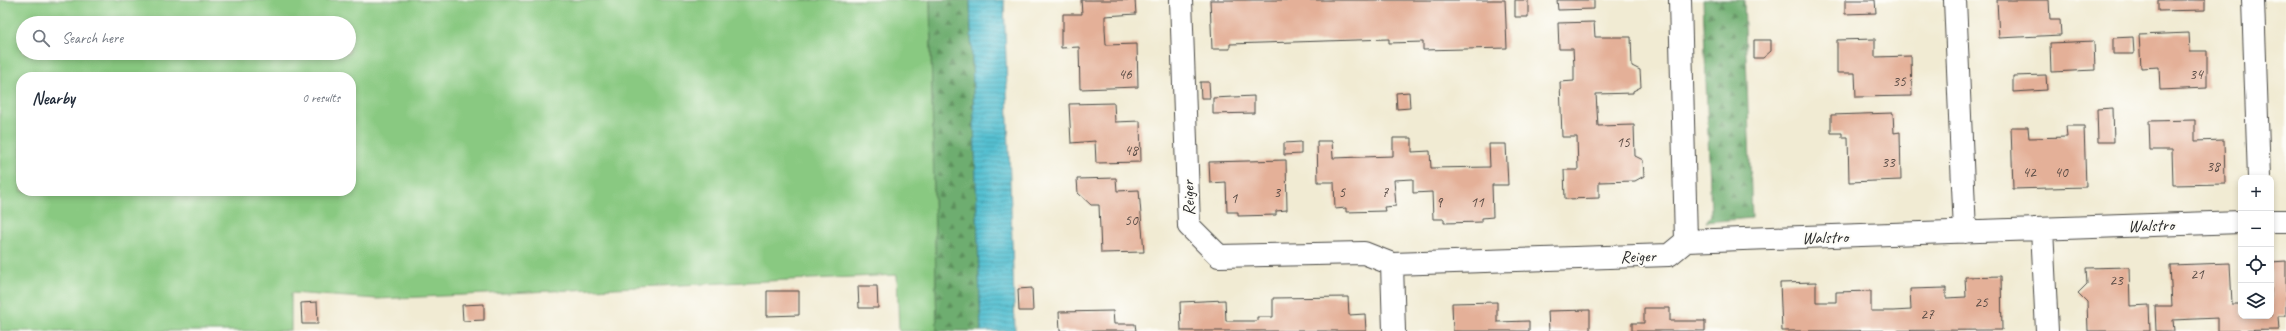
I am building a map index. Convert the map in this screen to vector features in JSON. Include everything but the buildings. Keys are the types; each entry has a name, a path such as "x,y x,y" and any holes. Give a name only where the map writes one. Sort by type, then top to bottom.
{"street":[{"name":"Reiger","path":"1181,0 1189,226 1219,256 1364,253 1392,264 1669,255 1686,241"},
{"path":"1680,0 1686,241"},
{"path":"1955,0 1965,232"},
{"path":"2253,0 2259,175"},
{"path":"2274,221 2286,221"},
{"name":"Walstro","path":"1686,241 2238,222"},
{"path":"2042,229 2047,331"},
{"path":"1392,264 1394,331"}],"green space":[{"path":"0,0 930,0 937,331 899,331 897,275 377,299 291,293 291,331 0,331"},
{"path":"930,0 970,0 981,331 937,331"},
{"path":"1703,0 1744,0 1752,218 1706,222 1711,215"}],"water":[{"path":"970,0 1004,0 1015,331 981,331"}]}
